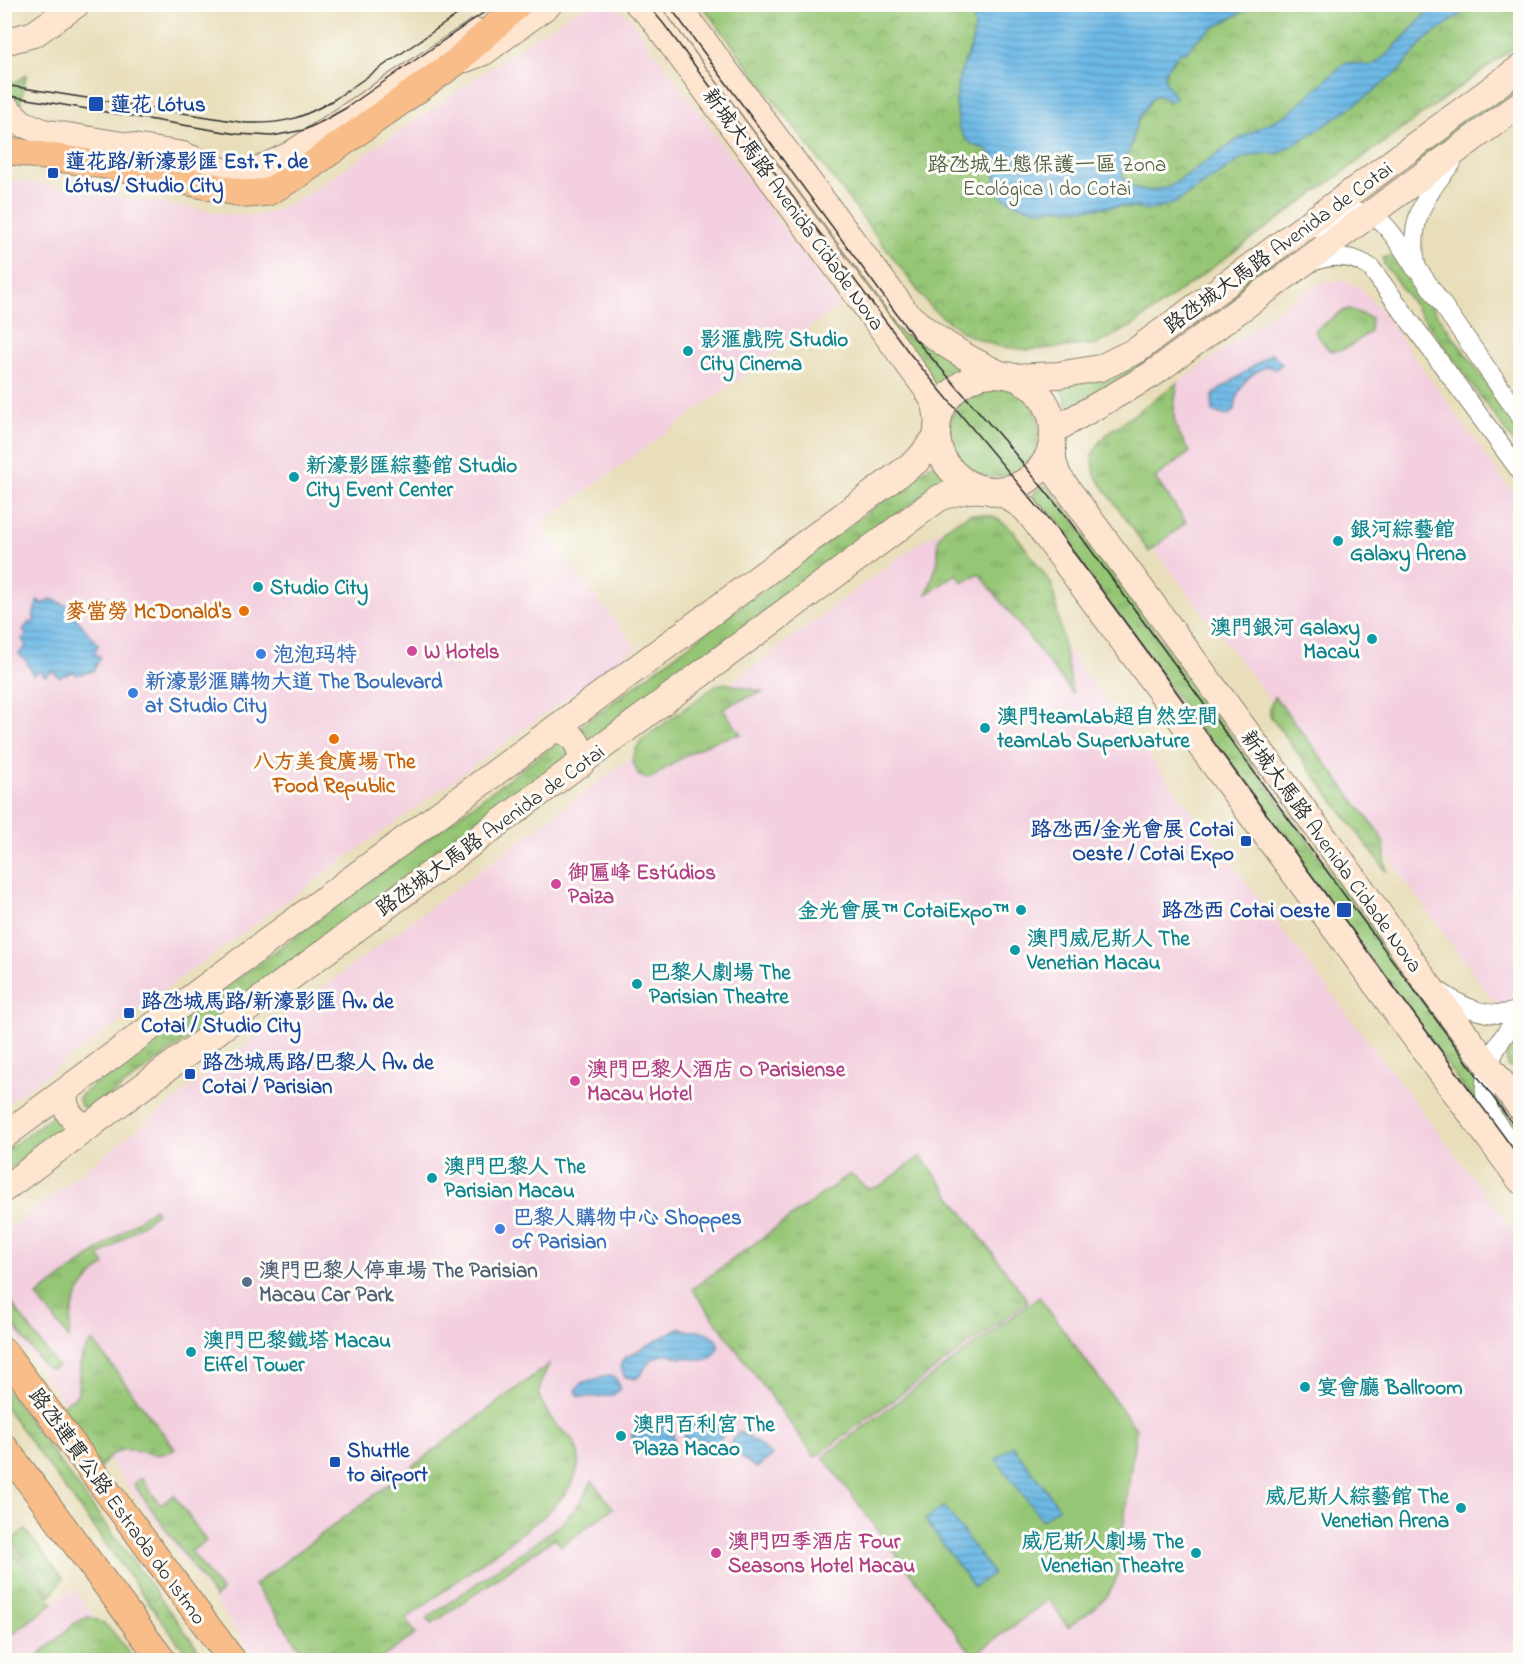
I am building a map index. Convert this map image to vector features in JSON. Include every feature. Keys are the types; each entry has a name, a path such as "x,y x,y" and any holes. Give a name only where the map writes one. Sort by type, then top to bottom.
{"main road":[{"path":"4,42 34,34 77,4"},
{"path":"4,150 124,168 246,194 268,192 299,174 456,62 518,4"},
{"path":"456,62 484,52 549,4"},
{"name":"新城大馬路 Avenida Cidade Nova","path":"638,4 651,16 926,388 934,403 937,428"},
{"name":"新城大馬路 Avenida Cidade Nova","path":"676,4 907,314 949,348 1007,375"},
{"path":"4,106 22,123 43,132 183,155 235,176 258,170 290,155 486,26 499,24"},
{"name":"路氹城大馬路 Avenida de Cotai","path":"1007,375 1058,375 1100,368 1137,350 1521,68"},
{"name":"路氹城大馬路 Avenida de Cotai","path":"1053,437 1151,375 1521,104"},
{"path":"983,375 1007,375 1030,385 1042,397 1051,412 1053,437 1047,461 1036,474 1022,484 1006,490 986,490 966,483 951,471 941,454 937,428 944,405 954,391 967,381 983,375"},
{"name":"路氹城大馬路 Avenida de Cotai","path":"4,1136 918,460 937,428"},
{"name":"新城大馬路 Avenida Cidade Nova","path":"1053,437 1053,461 1058,476 1354,878 1427,983 1521,1107"},
{"name":"路氹城大馬路 Avenida de Cotai","path":"4,1189 939,498 968,489 986,490"},
{"name":"新城大馬路 Avenida Cidade Nova","path":"986,490 1006,495 1026,509 1521,1180"},
{"path":"555,729 567,733 574,739 580,751 580,764"},
{"path":"65,1092 64,1104 71,1117 78,1123 90,1126"},
{"name":"路氹連貫公路 Estrada do Istmo","path":"4,1353 232,1660"},
{"path":"4,1448 162,1660"}],"street":[{"path":"1422,277 1417,268 1413,243 1415,226 1421,209 1440,176 1475,137"},
{"path":"1219,290 1276,263 1338,218 1357,212 1378,217 1521,416"},
{"path":"1293,271 1314,261 1339,257 1354,260 1371,268 1521,471"},
{"path":"1427,983 1449,998 1479,1013 1512,1013 1521,1010"},
{"path":"1521,1016 1501,1040 1490,1066 1486,1092 1493,1117 1521,1154"}],"shaded area":[{"name":"Studio City","path":"598,4 619,10 630,18 840,305 540,525 636,648 5,1105 5,179 239,216 256,216 275,211 312,191 573,12"},
{"name":"澳門銀河 Galaxy Macau","path":"1341,280 1359,287 1378,307 1520,503 1520,1037 1328,775 1107,488 1130,418 1296,297 1321,283"},
{"path":"953,529 991,550 1520,1239 1520,1660 257,1660 218,1605 5,1325 5,1232 251,1041 920,542 940,531"},
{"path":"73,1588 126,1660 5,1660 5,1642"}],"green space":[{"name":"路氹城生態保護一區 Zona Ecológica I do Cotai","path":"1520,4 1520,43 1132,326 1097,344 1028,350 997,346 965,334 931,308 702,5"},
{"path":"653,5 662,5 914,333 966,366 949,377 936,392"},
{"path":"26,75 16,128 5,136 5,89"},
{"path":"1520,79 1520,88 1118,381 1068,413 1064,395 1056,384 1084,381"},
{"path":"1394,255 1520,429 1520,451 1384,264 1383,258"},
{"path":"1349,309 1371,318 1370,331 1346,348 1329,350 1314,331"},
{"path":"1178,383 1174,419 1190,452 1155,478 1186,522 1149,552 1095,475 1092,455 1102,439 1112,430"},
{"path":"994,387 1011,390 1026,400 1036,415 1039,432 1036,449 1026,464 1011,474 994,477 977,474 962,464 952,449 949,432 952,415 962,400 977,390"},
{"path":"935,462 946,478 588,742 586,733 578,728"},
{"path":"1041,487 1047,487 1052,491 1520,1131 1520,1164 1031,499"},
{"path":"970,514 993,516 1014,532 1052,585 1073,694 979,573 963,583 957,574 927,594 938,561 938,539 945,528"},
{"path":"724,683 763,692 723,709 741,734 705,745 653,777 647,779 639,776 632,760 643,739 717,685"},
{"path":"1275,697 1379,833 1384,844 1386,871 1270,716 1270,707"},
{"path":"560,741 565,742 570,756 95,1107 88,1110 81,1106 79,1098 84,1092"},
{"path":"1520,1034 1520,1051 1511,1068 1507,1066 1506,1055"},
{"path":"59,1111 68,1125 5,1172 4,1152"},
{"path":"921,1156 1028,1301 815,1457 692,1289 850,1174 868,1189 880,1186"},
{"path":"154,1208 157,1213 99,1257 105,1265 87,1281 77,1297 71,1315 69,1339 37,1296"},
{"path":"1039,1297 1136,1429 1117,1576 1114,1585 1104,1599 1068,1627 1049,1599 973,1656 823,1457"},
{"path":"10,1301 58,1367 50,1369 43,1365 5,1313 5,1304"},
{"path":"93,1341 175,1449 164,1454 128,1449 119,1451 110,1456 100,1468 54,1411 77,1395 82,1358"},
{"path":"549,1364 541,1382 539,1397 553,1422 571,1439 578,1452 579,1462 572,1483 559,1501 543,1517 406,1619 416,1634 379,1660 342,1660 334,1650 319,1660 309,1660 254,1585"},
{"path":"5,1388 206,1660 191,1660 5,1407"},
{"path":"141,1477 160,1505 174,1495 206,1541 191,1551 221,1591 215,1598 135,1486 135,1482"},
{"path":"592,1481 613,1508 561,1546 555,1538 432,1624 427,1618 566,1519 585,1495"},
{"path":"25,1530 63,1578 50,1595 11,1540"},
{"path":"4,1537 53,1603 5,1640 4,1640"},
{"path":"88,1617 96,1619 109,1628 134,1660 33,1660 75,1623"}],"water":[{"path":"972,5 1255,5 1199,38 1187,52 1180,52 1164,75 1176,98 1168,102 1165,97 1154,96 1141,114 1124,161 1122,175 1129,186 1148,191 1169,187 1242,137 1289,113 1346,62 1372,66 1390,52 1434,5 1473,5 1424,41 1399,71 1321,128 1279,153 1258,154 1243,158 1175,203 1151,210 1118,206 1038,210 1018,205 1001,196 995,179 995,161 988,150 973,145 965,138 959,127 956,103 959,77 975,29"},
{"path":"1272,353 1282,364 1276,369 1267,366 1248,378 1240,389 1235,410 1227,416 1213,412 1212,397 1215,393"},
{"path":"51,599 66,605 98,645 94,654 101,657 93,671 77,675 74,672 59,677 53,671 45,676 39,671 33,675 27,662 19,654 26,646 22,639 27,636 23,630 29,622 33,623 38,600 42,604"},
{"path":"679,1328 711,1335 717,1342 718,1350 709,1359 703,1360 680,1358 669,1354 659,1356 650,1361 636,1379 625,1377 621,1367 626,1357"},
{"path":"609,1375 616,1379 619,1385 619,1390 613,1395 578,1396 576,1390 581,1383"},
{"path":"683,1419 709,1421 726,1426 719,1444 684,1439"},
{"path":"671,1421 674,1440 662,1442 641,1451 631,1435 652,1425"},
{"path":"738,1431 756,1442 772,1456 756,1468 729,1448"},
{"path":"1013,1446 1059,1507 1042,1520 996,1459"},
{"path":"944,1506 993,1573 974,1587 925,1520"}],"tram line":[{"path":"4,85 246,123 282,121 302,116 335,99 473,4"},
{"path":"4,95 237,134 272,136 304,130 346,108 496,4"},
{"path":"647,4 910,354 1057,530 1520,1158"},
{"path":"668,4 915,339 1007,444 1068,519 1520,1134"}],"place":[{"name":"蓮花 Lótus","path":"96,104"},
{"name":"蓮花路/新濠影匯 Est. F. de Lótus/ Studio City","path":"53,173"},
{"name":"影滙戲院 Studio City Cinema","path":"688,351"},
{"name":"新濠影匯綜藝館 Studio City Event Center","path":"294,477"},
{"name":"銀河綜藝館 Galaxy Arena","path":"1338,541"},
{"name":"Studio City","path":"258,587"},
{"name":"麥當勞 McDonald's","path":"244,611"},
{"name":"澳門銀河 Galaxy Macau","path":"1372,639"},
{"name":"W Hotels","path":"412,651"},
{"name":"泡泡玛特","path":"261,654"},
{"name":"新濠影滙購物大道 The Boulevard at Studio City","path":"133,693"},
{"name":"澳門teamLab超自然空間 teamLab SuperNature","path":"985,728"},
{"name":"八方美食廣場 The Food Republic","path":"334,739"},
{"name":"路氹西/金光會展 Cotai Oeste / Cotai Expo","path":"1246,841"},
{"name":"御匾峰 Estúdios Paiza","path":"556,884"},
{"name":"金光會展™ CotaiExpo™","path":"1021,910"},
{"name":"路氹西 Cotai Oeste","path":"1344,910"},
{"name":"澳門威尼斯人 The Venetian Macau","path":"1015,950"},
{"name":"巴黎人劇場 The Parisian Theatre","path":"637,984"},
{"name":"路氹城馬路/新濠影匯 Av. de Cotai / Studio City","path":"129,1013"},
{"name":"路氹城馬路/巴黎人 Av. de Cotai / Parisian","path":"190,1074"},
{"name":"澳門巴黎人酒店 O Parisiense Macau Hotel","path":"575,1081"},
{"name":"澳門巴黎人 The Parisian Macau","path":"432,1178"},
{"name":"巴黎人購物中心 Shoppes of Parisian","path":"500,1229"},
{"name":"澳門巴黎人停車場 The Parisian Macau Car Park","path":"247,1282"},
{"name":"澳門巴黎鐵塔 Macau Eiffel Tower","path":"191,1352"},
{"name":"宴會廳 Ballroom","path":"1305,1387"},
{"name":"澳門百利宮 The Plaza Macao","path":"621,1436"},
{"name":"Shuttle to airport","path":"335,1462"},
{"name":"威尼斯人綜藝館 The Venetian Arena","path":"1461,1508"},
{"name":"澳門四季酒店 Four Seasons Hotel Macau","path":"716,1553"},
{"name":"威尼斯人劇場 The Venetian Theatre","path":"1196,1553"}]}
